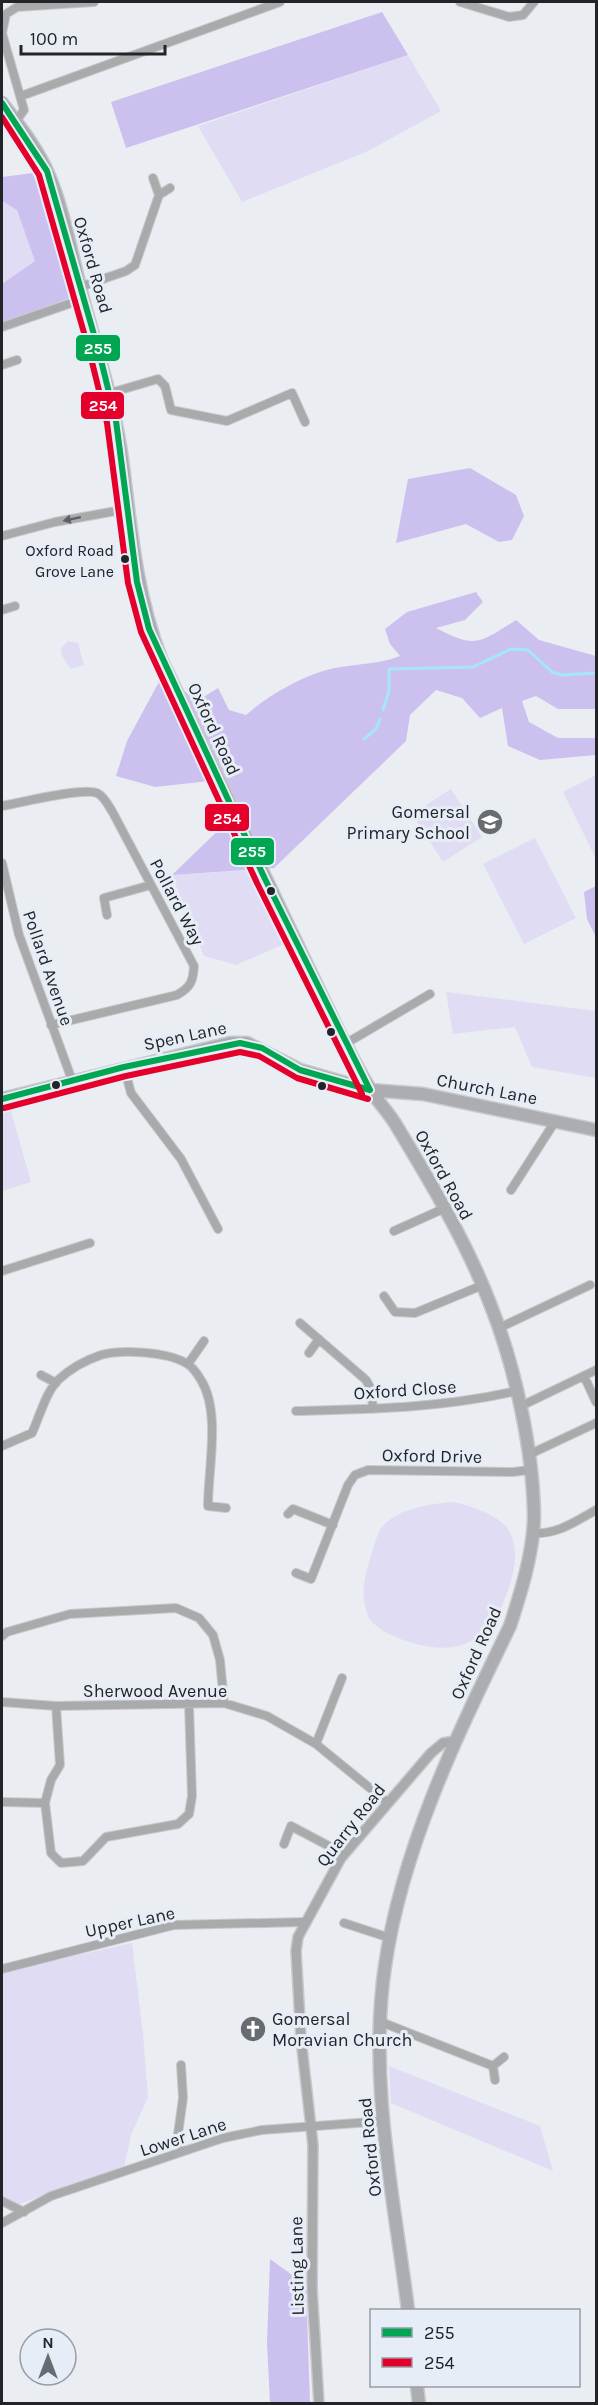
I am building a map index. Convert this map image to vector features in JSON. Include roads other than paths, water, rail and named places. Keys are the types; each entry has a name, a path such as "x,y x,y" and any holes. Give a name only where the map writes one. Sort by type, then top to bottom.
{"main road":[{"name":"Oxford Road","path":"2,103 47,171 110,393 121,456 137,582 149,629 161,659 345,1044 370,1090 394,1123 483,1285 499,1328 516,1391 528,1455 532,1533 510,1626 455,1741 409,1863 384,1969 380,2067 384,2121 408,2309"},
{"name":"Spen Lane","path":"2,1099 124,1067 230,1043 247,1043 262,1048 300,1070 370,1090"},
{"name":"Church Lane","path":"370,1090 423,1094 597,1130"},
{"path":"417,2387 419,2403"}],"street":[{"path":"16,121 24,110 2,33 4,11 17,7 94,2"},
{"path":"21,96 280,2"},
{"path":"460,2 509,17 523,15 534,2"},
{"path":"2,327 82,293 135,265 159,195 153,178"},
{"path":"159,195 170,188"},
{"path":"2,365 17,360"},
{"path":"110,393 158,380 165,386 171,410 227,421 292,393 305,422"},
{"path":"2,536 56,522 127,509"},
{"path":"2,610 15,606"},
{"name":"Pollard Way","path":"2,806 75,793 94,792 100,795 112,811 194,966 193,981 187,989 177,995 51,1025"},
{"name":"Pollard Avenue","path":"2,863 19,935 72,1080"},
{"path":"107,915 104,898 151,885"},
{"path":"345,1044 430,994"},
{"path":"124,1067 131,1093 182,1159 218,1229"},
{"path":"511,1190 556,1120"},
{"path":"394,1231 443,1209"},
{"path":"2,1271 90,1243"},
{"path":"384,1296 395,1312 416,1313 483,1285"},
{"path":"499,1328 590,1285"},
{"path":"300,1323 366,1380 371,1389 373,1409"},
{"path":"309,1353 319,1339"},
{"path":"188,1364 204,1341"},
{"path":"2,1446 32,1433 56,1383 74,1368 102,1355 155,1354 188,1364 202,1381 212,1419 208,1506 226,1508"},
{"path":"519,1407 597,1370"},
{"path":"41,1374 56,1383"},
{"path":"584,1376 597,1402"},
{"name":"Oxford Close","path":"296,1411 449,1404 516,1391"},
{"path":"528,1455 597,1423"},
{"name":"Oxford Drive","path":"296,1573 311,1579 348,1485 355,1475 368,1470 513,1472 530,1470"},
{"path":"291,1509 333,1525"},
{"path":"532,1533 546,1534 597,1510"},
{"path":"2,1636 7,1632 70,1614 176,1608 199,1618 213,1635 220,1660 224,1703"},
{"path":"316,1744 342,1678"},
{"name":"Sherwood Avenue","path":"2,1702 56,1706 224,1703 267,1716 316,1744 387,1802"},
{"path":"56,1706 60,1765 51,1780 45,1803 51,1853 61,1863 83,1861 106,1837 178,1824 189,1814 192,1796 189,1705"},
{"name":"Quarry Road","path":"312,2128 301,2039 296,1951 304,1922 344,1854 387,1802 430,1753 443,1743 455,1741"},
{"path":"2,1802 45,1803"},
{"path":"284,1844 291,1826 344,1854"},
{"name":"Upper Lane","path":"2,1969 174,1925 304,1922"},
{"path":"344,1923 390,1938"},
{"path":"381,2022 493,2066"},
{"path":"493,2066 504,2056"},
{"path":"181,2065 183,2098 178,2134 183,2150"},
{"path":"493,2066 495,2080"},
{"name":"Lower Lane","path":"2,2223 51,2196 123,2174 183,2150 262,2130 384,2121"},
{"name":"Listing Lane","path":"312,2128 312,2288 319,2403"},
{"path":"2,2201 24,2212"}],"waterway":[{"path":"383,710 389,691 389,669 473,667 511,649 528,650 552,672 562,675 596,673"},
{"path":"364,739 376,729 380,719"}],"place":[{"name":"Oxford Road Grove Lane","path":"125,559"},
{"name":"Gomersal Primary School","path":"490,822"},
{"name":"Gomersal Moravian Church","path":"253,2029"}]}
